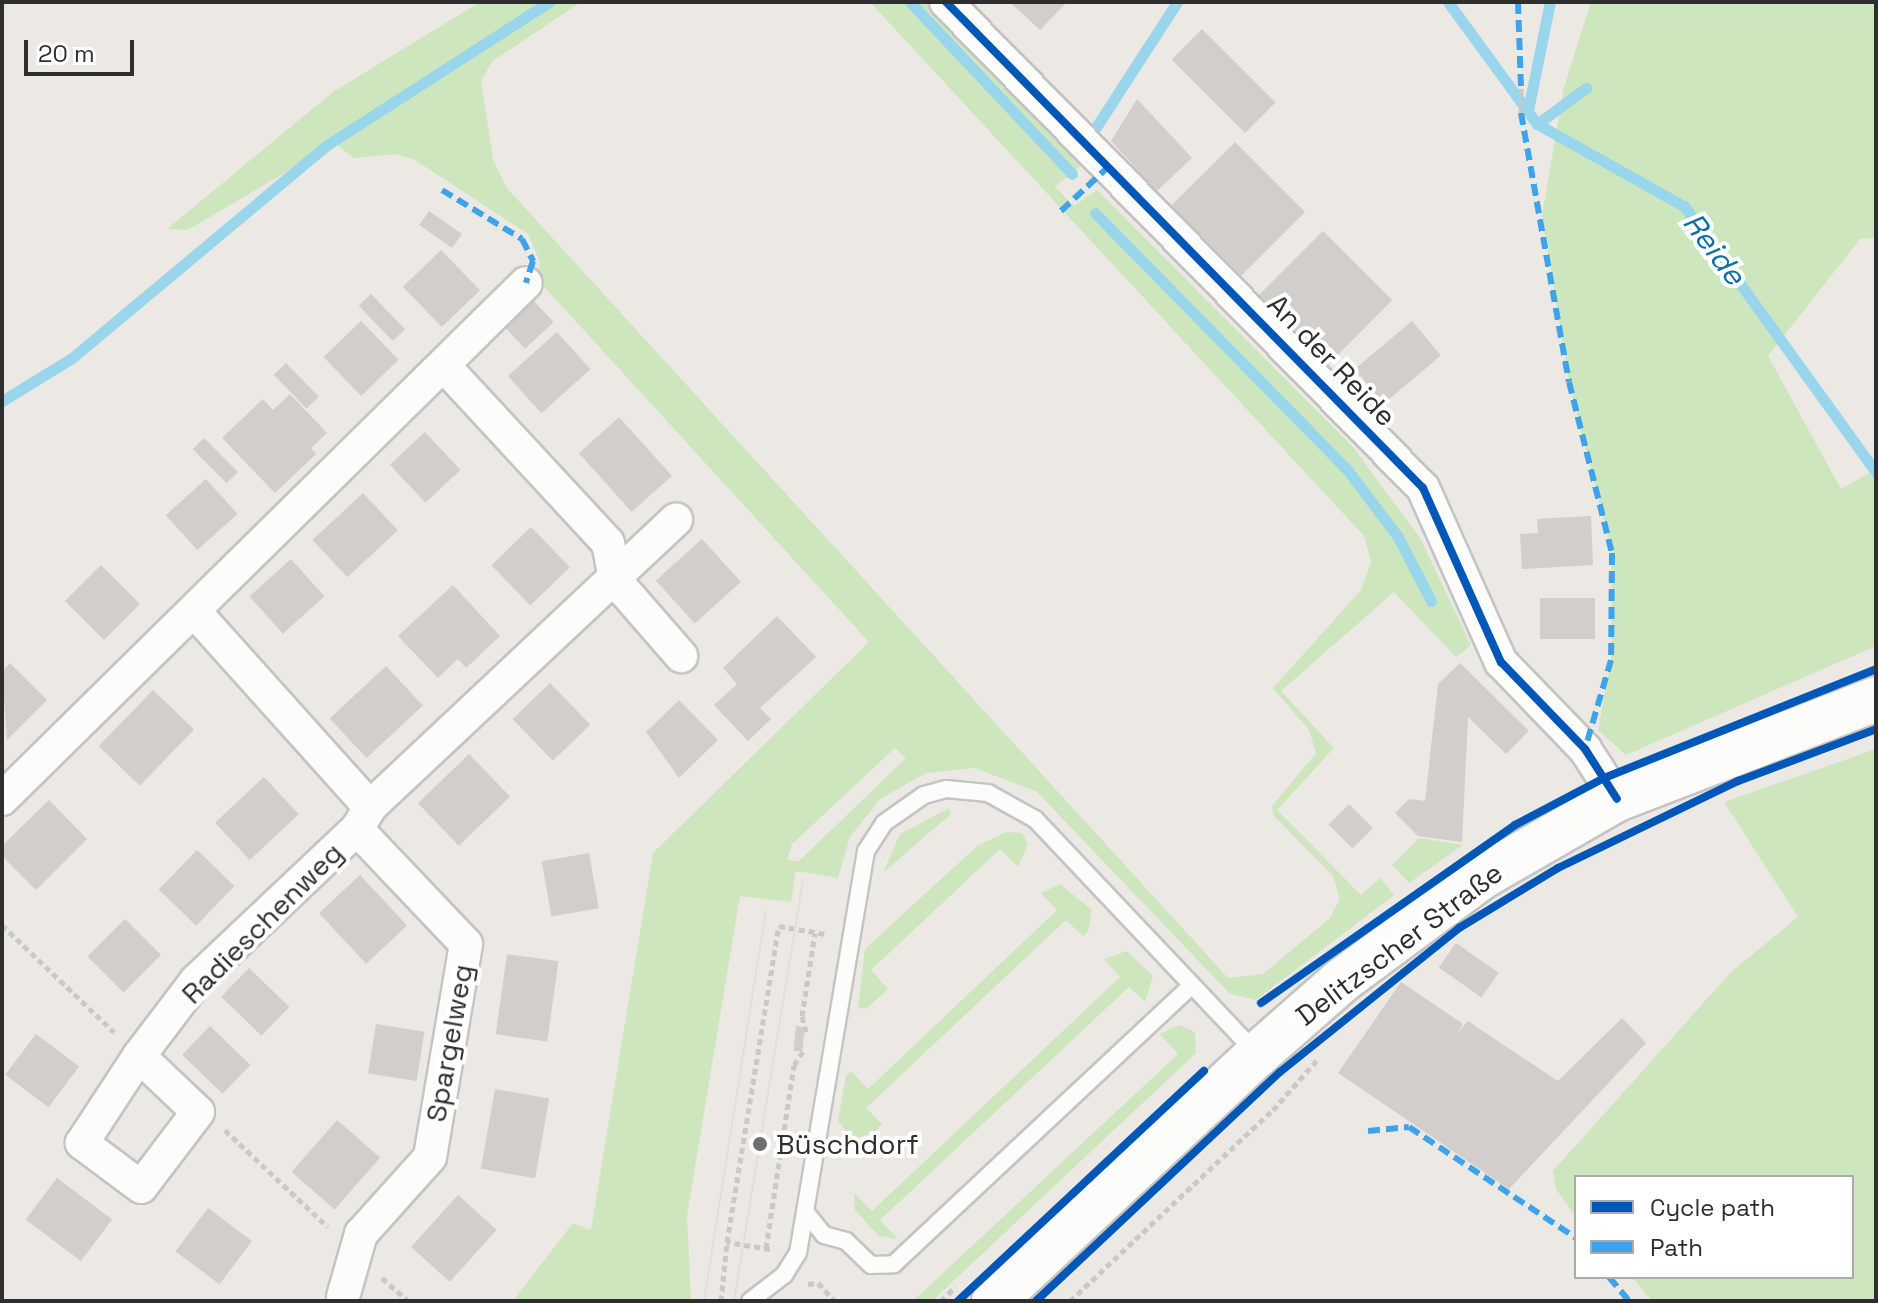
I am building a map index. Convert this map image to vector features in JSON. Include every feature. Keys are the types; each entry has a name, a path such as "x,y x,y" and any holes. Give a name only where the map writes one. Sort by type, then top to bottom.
{"main road":[{"name":"Delitzscher Straße","path":"982,1296 1257,1055 1426,916 1571,821 1617,799 1876,699"}],"street":[{"name":"An der Reide","path":"946,2 1423,488 1501,662 1585,749 1617,799"},
{"path":"2,799 446,368 526,283"},
{"path":"446,368 608,543 615,580 681,656"},
{"path":"363,818 676,520"},
{"name":"Spargelweg","path":"194,611 466,944 430,1157 354,1248 344,1300"},
{"name":"Radieschenweg","path":"198,1112 141,1187 82,1143 139,1056 196,981 363,818"},
{"path":"139,1056 198,1112"}],"lane":[{"path":"750,1301 784,1275 798,1253 807,1214 860,867 884,823 924,795 968,790 1007,801 1035,819 1257,1055"},
{"path":"807,1214 824,1235 846,1241 871,1265 894,1264 1191,986"},
{"path":"798,1253 824,1235"}],"path":[{"path":"1521,88 1521,113"},
{"path":"2,925 139,1056"},
{"path":"721,1301 727,1242 779,926 848,938"},
{"path":"766,1248 794,1065 803,1052 815,933"},
{"path":"1070,1301 1273,1110 1326,1050"},
{"path":"198,1112 210,1115 408,1301"},
{"path":"727,1242 798,1253"},
{"path":"958,1301 982,1296"}],"green space":[{"path":"480,2 581,2 493,61 481,80 493,159 506,187 1228,978 1263,974 1329,919 1340,899 1333,876 1273,815 1272,806 1316,753 1309,730 1273,688 1361,590 1371,562 1364,536 870,2 928,2 1075,150 1081,166 1055,187 1074,206 1097,190 1353,447 1420,538 1471,645 1456,657 1394,592 1281,691 1334,748 1277,810 1361,895 1380,878 1394,895 1256,1000 1230,994 1037,792 975,768 926,773 880,799 850,837 838,878 796,871 791,902 740,896 687,1215 691,1301 513,1301 573,1223 591,1230 653,853 869,642 537,279 540,262 528,234 415,160 396,154 354,158 335,143 188,230 167,229 333,92","holes":["895,748 906,758 799,861 787,860 792,844"]},
{"path":"1591,2 1876,2 1876,238 1860,239 1768,356 1841,489 1876,469 1876,646 1626,755 1598,730 1611,660 1612,553 1569,382 1542,216 1564,87"},
{"path":"1876,749 1876,1301 1652,1301 1634,1279 1854,1279 1854,1175 1574,1175 1574,1214 1556,1189 1553,1171 1731,972 1798,917 1724,802"},
{"path":"949,808 951,814 883,873 900,834"},
{"path":"1006,832 1022,833 1028,844 1018,867 1000,849 871,970 888,989 866,1009 858,1008 865,949 977,846"},
{"path":"1419,838 1463,845 1409,883 1392,865"},
{"path":"1060,884 1092,910 1088,931 1083,936 1066,920 866,1108 882,1124 875,1131 859,1138 847,1132 838,1121 846,1076 851,1071 868,1089 1057,910 1041,893"},
{"path":"1127,951 1153,976 1145,1002 1129,987 880,1220 898,1239 879,1236 855,1210 854,1193 872,1211 1120,977 1104,959"},
{"path":"1179,1025 1195,1032 1196,1053 932,1301 913,1301 1178,1054 1160,1034"}],"building":[{"path":"1010,2 1067,2 1040,30"},
{"path":"1202,29 1276,103 1245,133 1172,59"},
{"path":"1137,99 1192,158 1157,191 1111,141"},
{"path":"1235,142 1305,212 1240,277 1170,207"},
{"path":"429,211 462,234 452,248 419,225"},
{"path":"1323,231 1392,300 1328,365 1259,295"},
{"path":"441,250 480,290 442,327 403,287"},
{"path":"371,294 405,329 393,341 359,306"},
{"path":"531,298 554,322 525,349 502,325"},
{"path":"361,321 399,360 361,396 324,357"},
{"path":"1412,321 1441,355 1383,404 1355,369"},
{"path":"557,332 590,369 541,413 508,376"},
{"path":"286,363 319,397 306,409 274,375"},
{"path":"290,394 327,433 311,448 316,454 275,493 222,438 263,399 273,410"},
{"path":"619,417 672,476 632,512 579,453"},
{"path":"425,432 460,470 425,503 390,465"},
{"path":"204,438 238,472 227,483 193,449"},
{"path":"206,479 237,514 197,550 166,515"},
{"path":"363,493 398,530 347,577 313,540"},
{"path":"1591,516 1593,565 1522,569 1520,534 1538,533 1537,519"},
{"path":"531,527 570,567 530,605 491,565"},
{"path":"702,539 741,582 695,624 656,580"},
{"path":"291,559 324,596 283,634 249,596"},
{"path":"101,565 140,604 104,640 65,601"},
{"path":"453,585 500,636 466,668 458,659 438,678 398,636"},
{"path":"1540,598 1595,598 1595,639 1540,639"},
{"path":"777,616 816,657 760,708 771,719 748,741 714,705 737,684 723,668"},
{"path":"10,663 47,700 7,740 2,671"},
{"path":"1460,663 1529,731 1506,754 1468,717 1462,842 1418,836 1395,813 1409,799 1425,801 1438,684"},
{"path":"386,666 423,705 367,758 330,719"},
{"path":"550,683 590,725 553,761 513,719"},
{"path":"153,690 194,730 140,786 99,746"},
{"path":"679,700 718,740 679,778 646,732"},
{"path":"469,754 510,796 459,846 418,803"},
{"path":"264,777 299,814 250,860 215,823"},
{"path":"49,800 87,839 36,890 2,856 2,846"},
{"path":"1349,804 1373,828 1353,849 1328,825"},
{"path":"197,850 234,886 196,926 159,890"},
{"path":"589,853 599,908 551,916 542,861"},
{"path":"360,875 407,925 366,964 319,913"},
{"path":"125,919 161,955 124,993 88,956"},
{"path":"1456,943 1499,973 1481,997 1439,968"},
{"path":"507,954 558,961 547,1041 496,1034"},
{"path":"249,968 289,1007 261,1036 221,997"},
{"path":"1401,982 1463,1024 1456,1035 1468,1021 1558,1081 1622,1018 1646,1043 1509,1189 1338,1073"},
{"path":"376,1024 424,1032 417,1081 368,1073"},
{"path":"210,1026 250,1065 222,1094 182,1055"},
{"path":"796,1026 805,1027 802,1052 793,1051"},
{"path":"36,1034 79,1066 48,1107 5,1075"},
{"path":"495,1089 549,1099 535,1178 481,1169"},
{"path":"337,1120 380,1157 335,1209 292,1172"},
{"path":"57,1178 112,1220 81,1261 26,1220"},
{"path":"458,1195 497,1230 450,1282 411,1247"},
{"path":"208,1208 252,1241 219,1284 176,1251"}],"waterway":[{"path":"2,401 72,358 324,147 549,2"},
{"path":"910,2 1072,174"},
{"path":"1089,138 1177,2"},
{"name":"Reide","path":"1448,2 1537,124 1684,206 1876,472"},
{"path":"1528,110 1550,2"},
{"path":"1537,124 1586,88"},
{"path":"1095,213 1346,468 1398,537 1431,601"}],"tram line":[{"path":"734,1301 803,881"},
{"path":"704,1301 766,911"}],"marked path":[{"path":"1518,2 1521,88"},
{"path":"1521,113 1569,382 1612,553 1611,660 1585,749"},
{"path":"1061,211 1107,168"},
{"path":"442,190 522,239 533,261 526,283"},
{"path":"1368,1131 1409,1127 1574,1237"},
{"path":"1611,1279 1629,1301"}],"cycle path":[{"path":"946,2 1423,488 1501,662 1585,749 1617,799"},
{"path":"1261,1003 1515,825 1604,778 1876,669"},
{"path":"1036,1301 1280,1072 1459,928 1558,868 1738,781 1876,729"},
{"path":"958,1301 1204,1071"}],"place":[{"name":"Büschdorf","path":"760,1144"}]}
